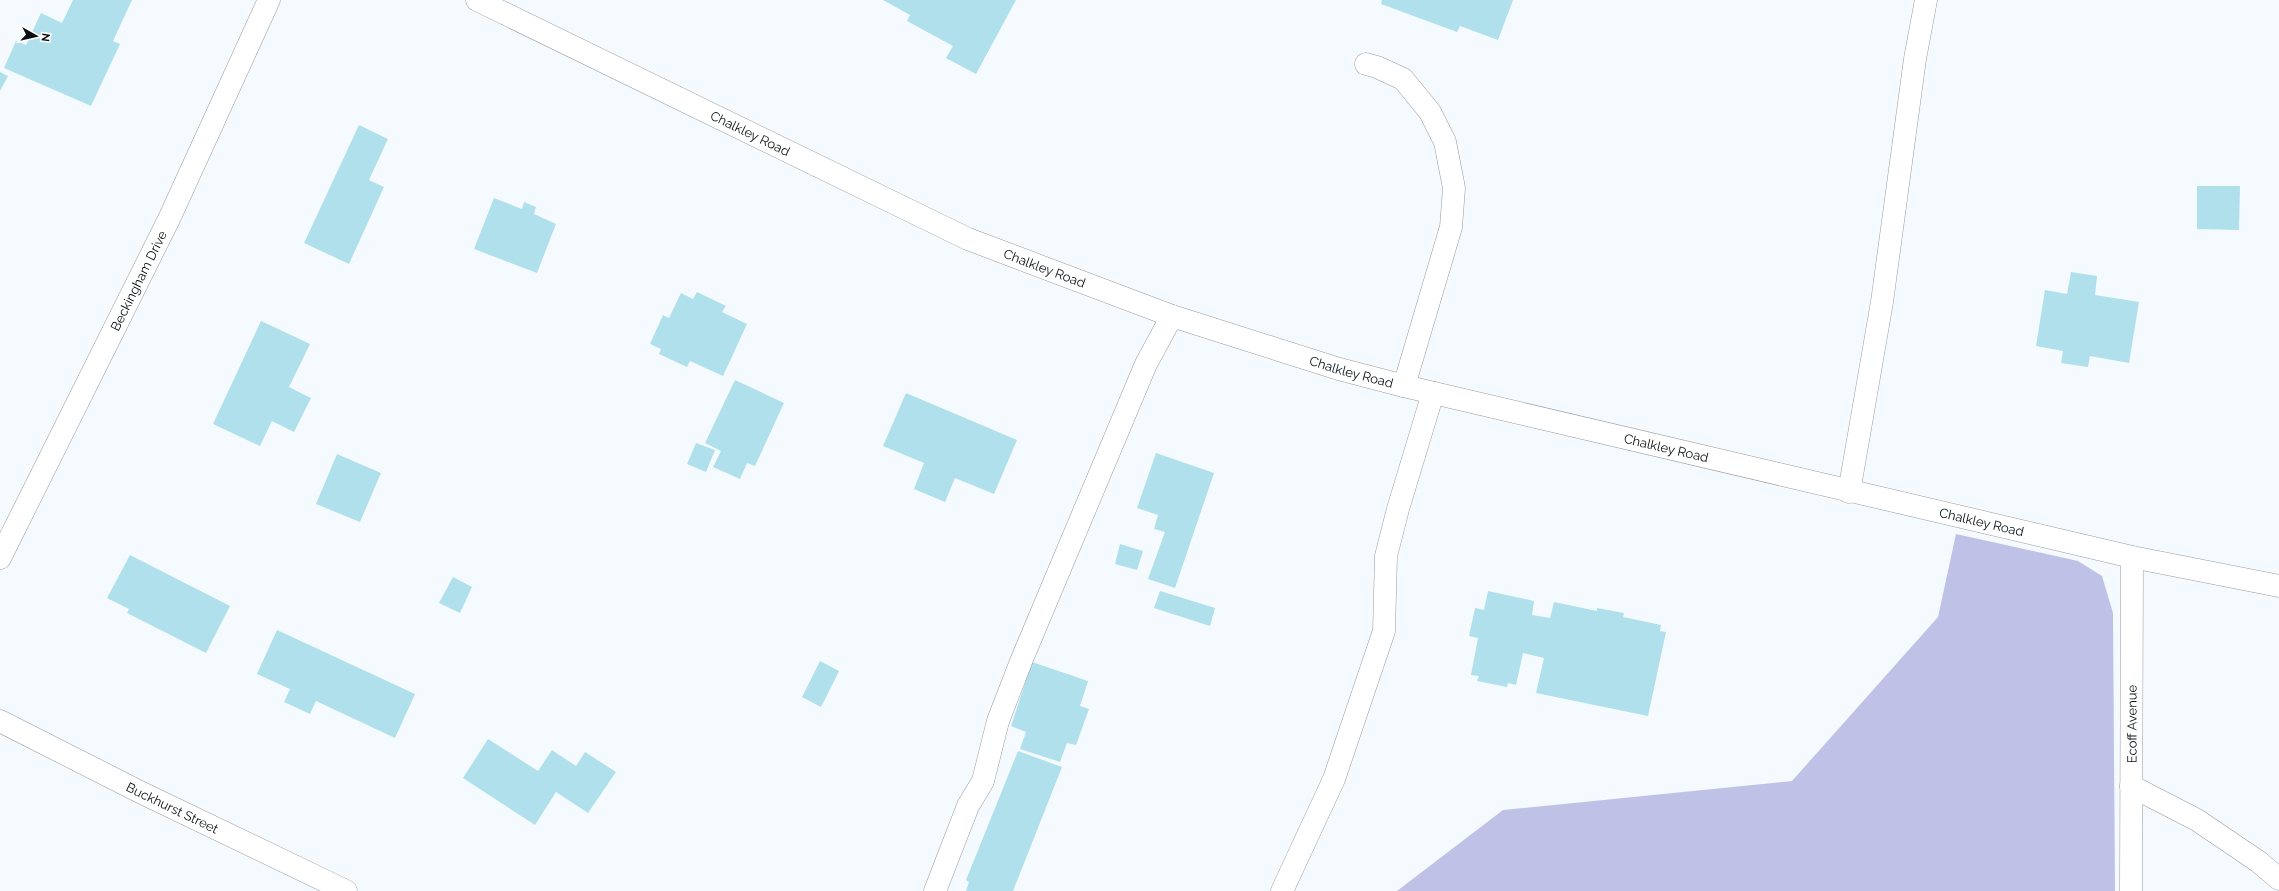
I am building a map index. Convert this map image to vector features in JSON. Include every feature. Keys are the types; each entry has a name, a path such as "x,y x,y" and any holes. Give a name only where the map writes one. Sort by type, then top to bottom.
{"street":[{"name":"Beckingham Drive","path":"0,558 168,218 269,0"},
{"name":"Chalkley Road","path":"477,0 968,239 1172,316 1339,369 1404,386 1849,492 2132,557 2279,586"},
{"path":"1849,492 1882,302 1915,59 1926,0"},
{"path":"1366,64 1377,67 1403,79 1430,112 1445,142 1454,188 1451,227 1404,386"},
{"path":"935,891 968,806 983,781 998,721 1022,659 1146,364 1172,316"},
{"path":"1282,891 1334,779 1363,688 1381,642 1384,631 1386,556 1398,509 1433,393"},
{"name":"Ecoff Avenue","path":"2131,891 2132,557"},
{"name":"Buckhurst Street","path":"0,721 140,792 346,891"},
{"path":"2131,786 2197,820 2259,862 2279,879"}],"shaded area":[{"path":"1956,534 2078,561 2102,576 2113,613 2115,891 1397,891 1503,810 1792,781 1938,617"}],"building":[{"path":"73,0 132,0 113,41 120,44 91,106 4,68 16,41 26,45 41,13 62,23"},
{"path":"883,0 1016,0 976,74 946,58 953,46 907,21 910,15"},
{"path":"1382,0 1513,0 1498,40 1460,26 1457,32 1381,4"},
{"path":"0,72 8,76 0,91"},
{"path":"359,125 388,139 369,180 384,187 349,264 304,243"},
{"path":"2197,186 2240,186 2239,230 2197,229"},
{"path":"494,198 522,209 524,202 536,207 534,214 556,224 537,273 474,249"},
{"path":"2071,272 2097,276 2095,295 2139,302 2129,363 2090,356 2088,367 2061,363 2063,351 2036,346 2045,290 2067,294"},
{"path":"697,292 726,306 722,312 747,324 723,376 690,361 687,367 659,354 661,349 650,344 663,315 669,318 681,293 693,299"},
{"path":"261,321 310,344 289,387 311,398 294,432 272,421 260,446 213,424"},
{"path":"735,380 784,403 755,466 747,463 740,479 713,467 721,451 705,443"},
{"path":"906,393 1017,440 994,494 955,478 945,502 914,489 924,463 883,446"},
{"path":"696,443 715,450 706,472 687,464"},
{"path":"1156,453 1214,473 1175,588 1148,579 1165,532 1154,529 1158,515 1137,508"},
{"path":"337,454 381,473 360,522 316,504"},
{"path":"1120,544 1143,551 1137,570 1115,564"},
{"path":"130,555 230,606 206,653 127,613 129,609 107,598"},
{"path":"453,577 472,587 460,613 439,603"},
{"path":"1160,591 1215,608 1210,626 1154,608"},
{"path":"1488,591 1534,601 1532,615 1550,618 1554,602 1597,611 1597,608 1624,613 1623,617 1661,625 1660,631 1666,632 1648,716 1536,693 1544,658 1523,653 1516,685 1508,683 1507,687 1477,681 1479,676 1471,675 1478,638 1469,636 1475,608 1484,610"},
{"path":"277,630 415,694 395,738 316,701 310,714 284,702 290,689 257,674"},
{"path":"820,661 839,671 821,707 802,697"},
{"path":"1032,662 1088,681 1080,706 1089,709 1076,745 1067,743 1060,762 1020,749 1026,732 1011,726"},
{"path":"488,739 538,771 552,750 576,766 585,752 616,772 588,813 556,792 535,825 463,778"},
{"path":"1018,751 1062,767 1013,891 966,891 969,882 966,880"}]}
